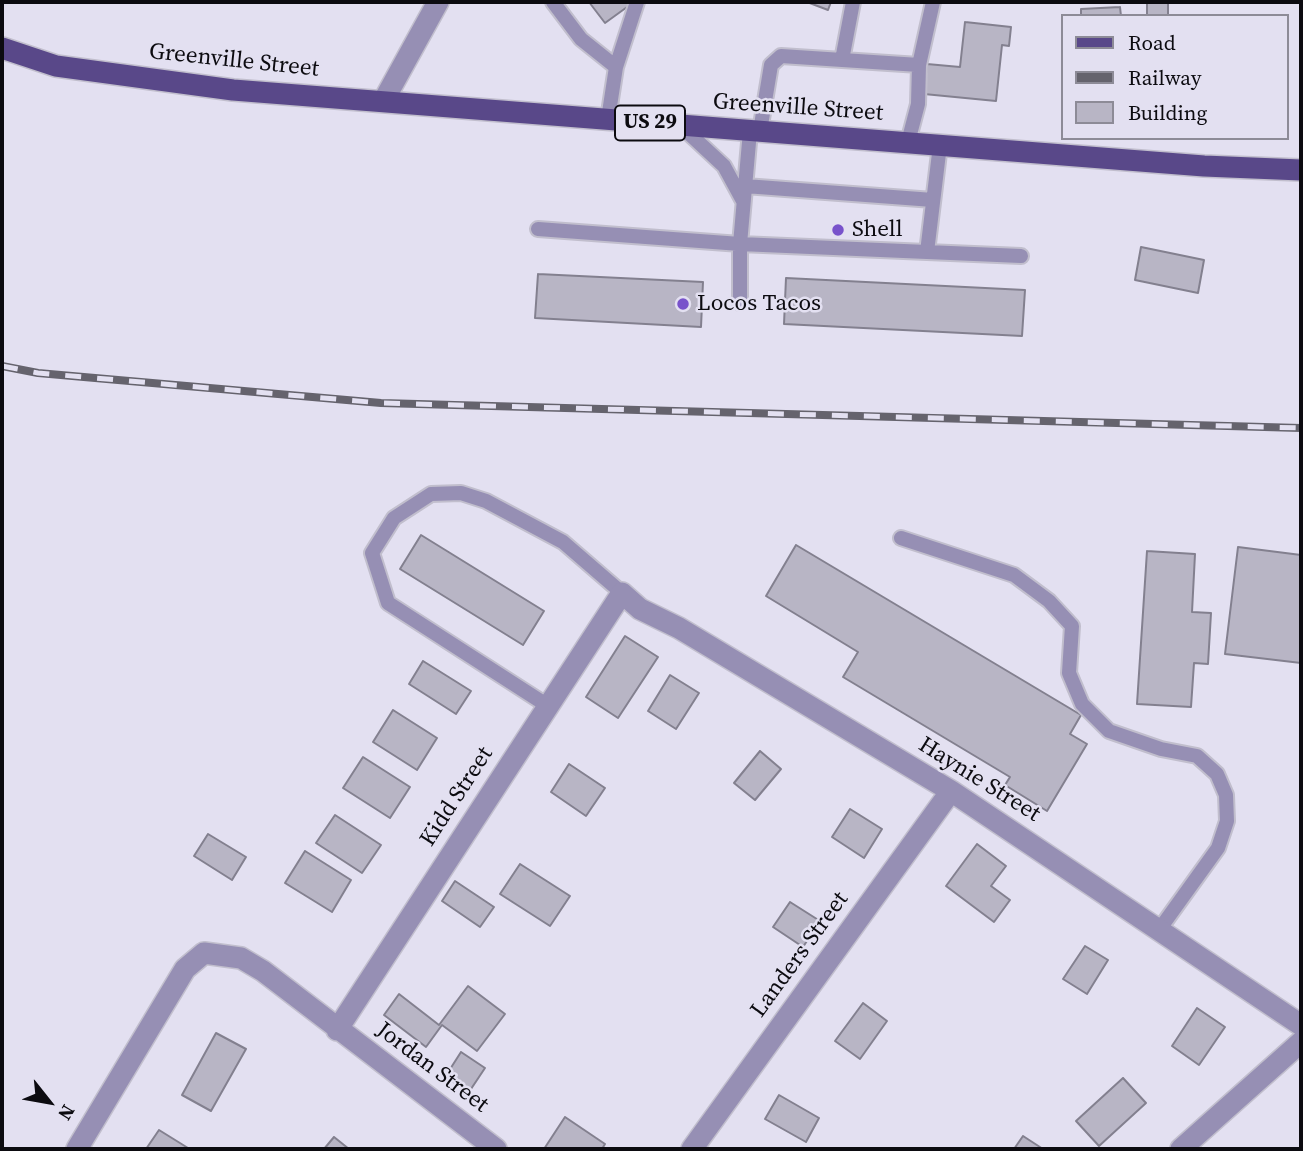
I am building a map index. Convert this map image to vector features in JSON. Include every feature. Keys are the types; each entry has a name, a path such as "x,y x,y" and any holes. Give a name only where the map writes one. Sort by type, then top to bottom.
{"main road":[{"name":"Greenville Street","path":"2,48 56,66 233,90 1204,166 1301,170"}],"street":[{"path":"384,100 438,2"},
{"name":"Haynie Street","path":"622,593 640,609 679,628 728,660 951,791 1301,1025"},
{"name":"Kidd Street","path":"337,1030 622,593"},
{"name":"Landers Street","path":"692,1149 951,791"},
{"name":"Jordan Street","path":"77,1149 185,970 204,953 241,958 289,989 337,1030 496,1149"},
{"path":"1181,1149 1301,1042"}],"lane":[{"path":"553,2 581,39 616,67"},
{"path":"608,119 616,67 637,2"},
{"path":"842,60 853,2"},
{"path":"908,142 918,104 919,65 933,2"},
{"path":"740,303 740,244 745,186 755,131 771,65 775,59 781,56 919,65"},
{"path":"680,125 724,166 743,203"},
{"path":"927,252 940,145"},
{"path":"745,186 933,201"},
{"path":"538,229 740,244 1021,256"},
{"path":"548,706 388,603 372,553 394,518 431,494 461,493 486,501 563,542 622,593"},
{"path":"901,538 1014,575 1049,601 1072,626 1069,673 1082,704 1109,731 1161,749 1197,756 1217,774 1226,795 1227,821 1218,848 1159,930"}],"building":[{"path":"589,2 634,2 605,23"},
{"path":"807,2 831,2 828,10"},
{"path":"1147,2 1168,2 1168,14 1147,14"},
{"path":"1120,7 1121,14 1081,14 1081,9"},
{"path":"965,22 1011,27 1009,46 1002,45 996,101 924,94 927,64 960,67"},
{"path":"1141,247 1204,260 1198,293 1135,280"},
{"path":"538,274 703,282 701,327 535,318"},
{"path":"786,278 1025,290 1022,336 784,324"},
{"path":"421,535 544,611 523,645 400,569"},
{"path":"796,545 1081,715 1070,734 1087,744 1047,811 1005,785 1010,777 843,677 858,652 766,596"},
{"path":"1238,547 1301,555 1301,663 1225,654"},
{"path":"1147,551 1195,554 1192,612 1211,613 1208,664 1194,663 1191,707 1137,704"},
{"path":"625,636 658,657 618,718 586,697"},
{"path":"423,661 471,691 456,714 409,684"},
{"path":"670,675 699,693 676,729 648,711"},
{"path":"393,710 437,738 417,770 373,742"},
{"path":"760,751 781,769 755,800 734,783"},
{"path":"363,757 410,787 390,818 343,788"},
{"path":"569,764 605,788 586,816 551,792"},
{"path":"850,809 882,829 864,858 832,837"},
{"path":"335,815 381,845 362,873 316,843"},
{"path":"208,834 246,857 232,880 194,856"},
{"path":"977,844 1006,866 991,886 1010,900 994,922 946,886"},
{"path":"305,851 351,880 332,912 285,883"},
{"path":"520,864 570,896 550,926 500,894"},
{"path":"455,881 494,907 480,927 442,901"},
{"path":"790,902 820,921 803,947 773,927"},
{"path":"1085,946 1108,960 1087,994 1063,979"},
{"path":"468,986 505,1014 477,1051 442,1025 426,1047 384,1015 399,994 439,1025"},
{"path":"863,1003 887,1021 860,1059 835,1041"},
{"path":"1197,1008 1225,1027 1199,1065 1172,1046"},
{"path":"216,1033 246,1049 211,1111 182,1095"},
{"path":"461,1052 485,1068 469,1092 445,1077"},
{"path":"1123,1078 1146,1103 1099,1146 1076,1121"},
{"path":"779,1095 819,1118 806,1142 765,1119"},
{"path":"565,1117 605,1144 602,1149 544,1149"},
{"path":"159,1130 188,1148 146,1149"},
{"path":"1023,1136 1043,1149 1014,1149"},
{"path":"334,1137 349,1149 324,1149"}],"railway":[{"path":"2,366 38,373 381,403 1301,428"}],"place":[{"name":"Shell","path":"838,230"},
{"name":"Locos Tacos","path":"683,304"}]}
